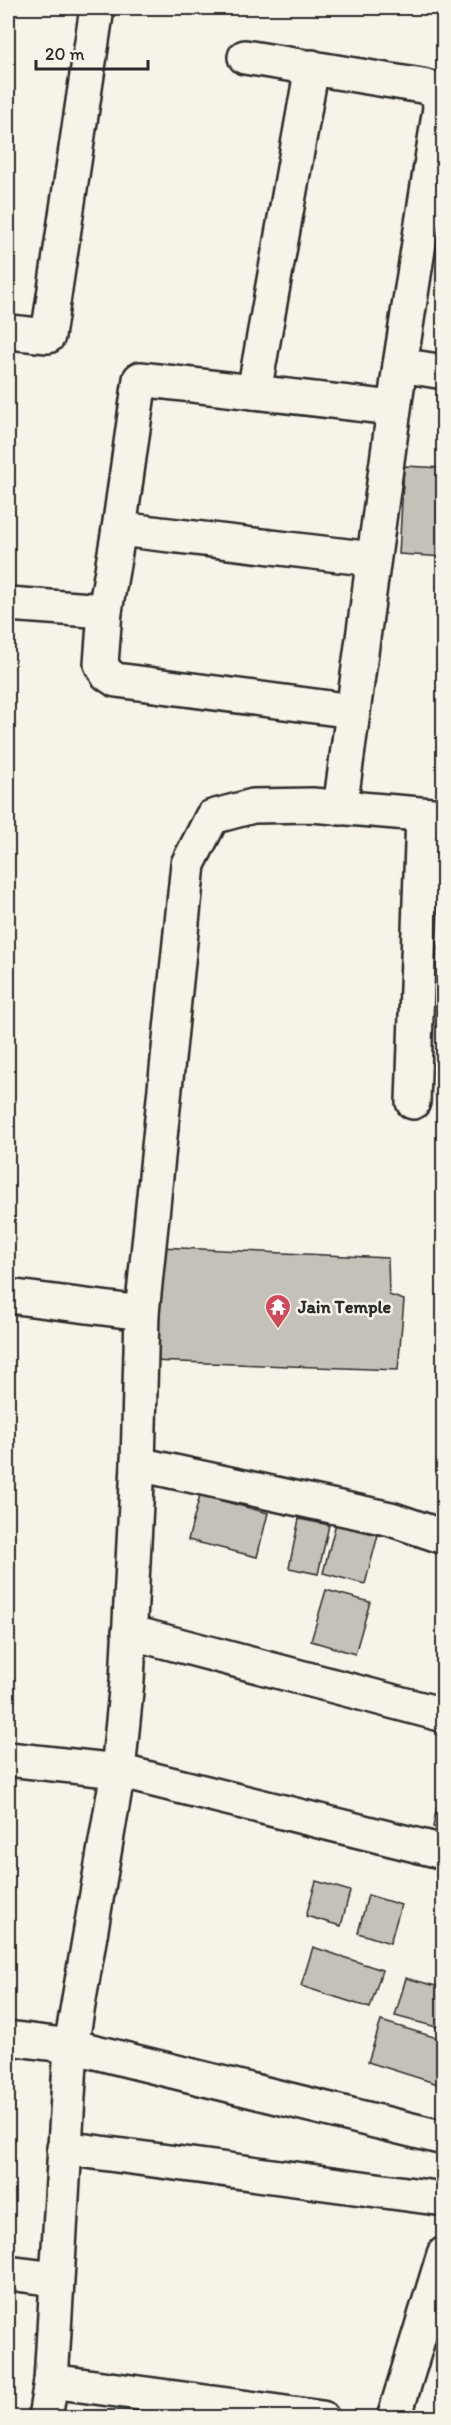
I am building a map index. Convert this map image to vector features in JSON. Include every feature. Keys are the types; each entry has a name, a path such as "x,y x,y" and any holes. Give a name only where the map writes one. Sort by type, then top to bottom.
{"street":[{"path":"8,335 48,336 97,8"},
{"path":"245,57 422,86 433,89 439,96 440,108 393,408 340,808"},
{"path":"254,392 312,67"},
{"path":"400,365 444,372"},
{"path":"352,711 116,681 107,675 100,664 105,611 140,379 393,408"},
{"path":"119,529 373,559"},
{"path":"8,604 105,611"},
{"path":"45,2418 51,2381 70,2046 118,1771 128,1681 142,1312 188,864 212,817 253,806 340,808 433,815 413,1102"},
{"path":"8,1296 142,1312"},
{"path":"138,1464 391,1519 444,1537"},
{"path":"129,1632 444,1715"},
{"path":"8,1759 118,1771 444,1852"},
{"path":"8,2038 70,2046 444,2138"},
{"path":"64,2148 444,2199"},
{"path":"394,2418 444,2254"},
{"path":"8,2273 56,2279"},
{"path":"51,2381 322,2418"}],"building":[{"path":"404,466 444,468 444,557 399,554"},
{"name":"Jain Temple","path":"160,1247 388,1258 389,1295 404,1300 398,1370 151,1361"},
{"path":"200,1495 268,1513 257,1557 188,1540"},
{"path":"299,1519 329,1525 318,1574 289,1568"},
{"path":"336,1523 378,1535 365,1584 323,1573"},
{"path":"326,1590 370,1602 355,1654 311,1641"},
{"path":"444,1772 444,1830 433,1827"},
{"path":"316,1881 350,1891 341,1926 306,1916"},
{"path":"368,1895 401,1905 390,1943 358,1933"},
{"path":"313,1947 382,1970 370,2008 301,1986"},
{"path":"406,1978 444,1988 444,2029 395,2016"},
{"path":"381,2021 444,2040 444,2086 368,2062"}],"place":[{"name":"Jain Temple","path":"278,1330"}]}
